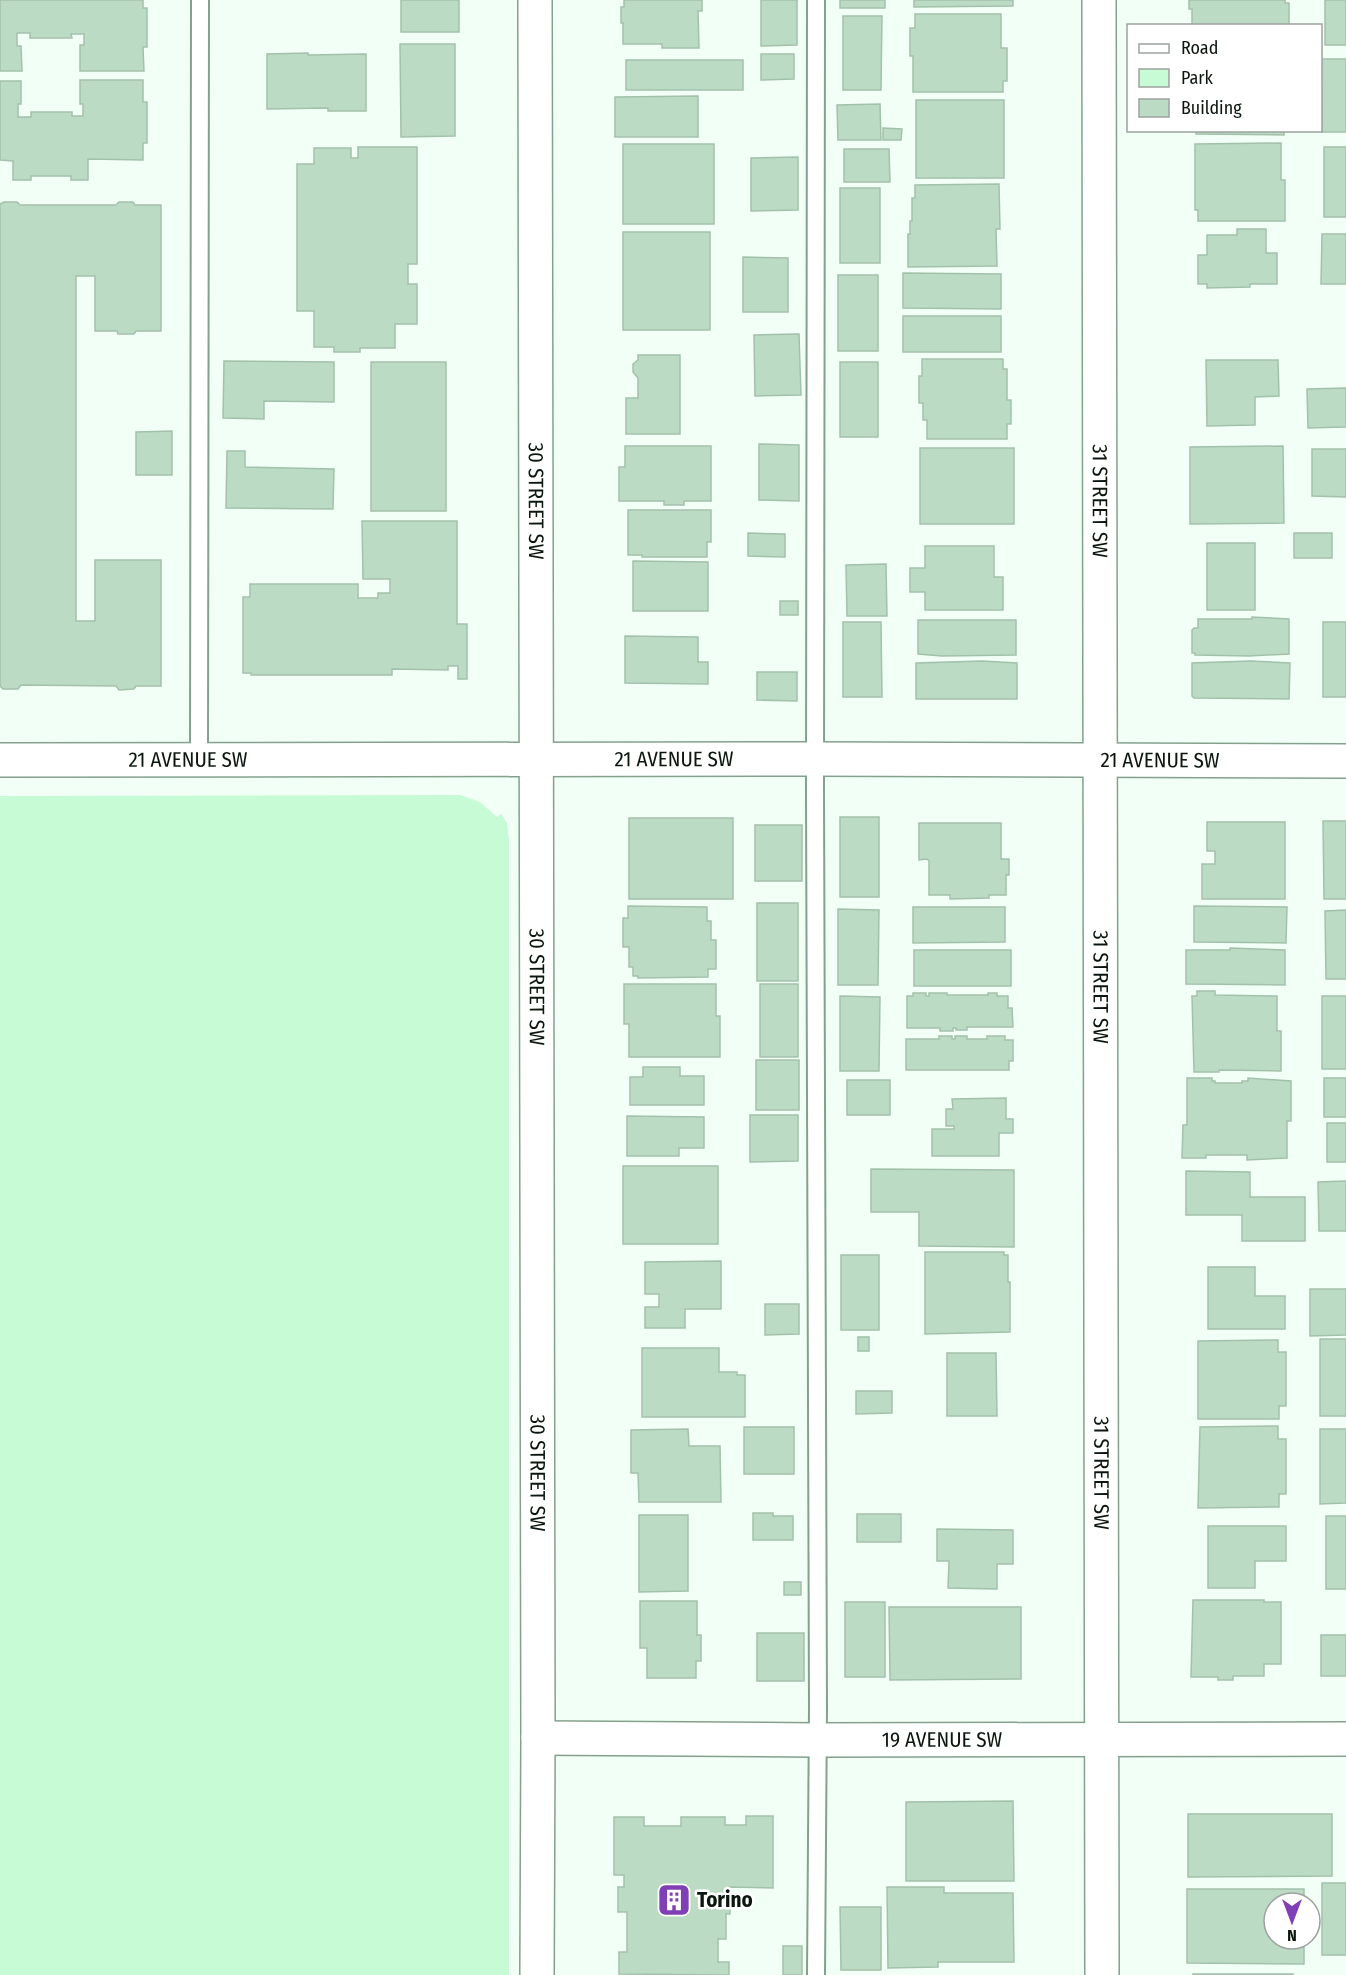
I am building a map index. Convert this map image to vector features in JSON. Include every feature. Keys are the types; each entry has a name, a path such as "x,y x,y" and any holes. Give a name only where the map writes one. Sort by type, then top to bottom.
{"street":[{"name":"30 STREET SW","path":"535,0 537,1975"},
{"name":"31 STREET SW","path":"1099,0 1102,1975"},
{"name":"21 AVENUE SW","path":"0,760 1346,761"},
{"name":"19 AVENUE SW","path":"538,1738 1346,1739"}],"lane":[{"path":"199,759 200,0"},
{"path":"816,0 815,759 818,1740 816,1975"}],"green space":[{"path":"460,795 480,802 497,817 501,814 507,823 509,840 509,1975 0,1975 0,796"}],"building":[{"path":"0,0 143,0 143,8 147,8 147,47 143,47 144,71 80,71 80,45 84,45 84,34 71,34 72,38 30,38 30,33 17,33 17,46 21,46 22,71 0,71"},
{"path":"401,0 459,0 459,32 401,32"},
{"path":"624,0 702,0 702,11 698,11 699,48 662,48 662,44 623,44 621,7 624,7"},
{"path":"761,0 797,0 797,45 761,46"},
{"path":"840,0 885,0 885,8 840,8"},
{"path":"914,0 1013,0 1013,6 914,7"},
{"path":"1189,0 1285,0 1285,3 1289,3 1289,24 1192,24 1192,9 1189,9"},
{"path":"1325,0 1346,0 1346,45 1325,45"},
{"path":"915,14 1001,14 1001,48 1007,48 1007,81 1003,81 1003,92 913,92 910,28 915,28"},
{"path":"843,16 882,16 881,90 843,90"},
{"path":"400,44 455,44 455,136 401,137"},
{"path":"308,53 308,55 366,54 366,111 328,111 328,108 267,109 267,54"},
{"path":"761,54 794,54 794,79 761,80"},
{"path":"1322,59 1346,59 1346,132 1322,132"},
{"path":"626,60 743,60 743,90 626,90"},
{"path":"80,80 143,80 143,102 147,102 147,143 143,143 143,160 88,159 88,180 71,180 71,176 31,176 31,180 13,180 13,161 0,160 0,81 21,81 21,104 18,104 18,117 31,117 31,112 72,112 72,116 83,116 83,104 80,104"},
{"path":"698,96 698,137 615,137 615,97"},
{"path":"916,100 1004,100 1004,178 916,178"},
{"path":"880,104 881,140 838,140 837,105"},
{"path":"883,128 902,129 901,140 883,140"},
{"path":"1196,132 1284,132 1284,135 1196,134"},
{"path":"1281,143 1281,180 1285,180 1285,221 1198,221 1198,210 1195,210 1195,144"},
{"path":"623,144 714,144 714,224 623,224"},
{"path":"358,147 417,147 417,264 408,264 408,284 417,284 417,324 395,324 395,348 360,348 360,352 334,352 334,347 314,347 314,311 297,311 297,164 314,164 314,148 351,148 351,158 358,158"},
{"path":"1324,147 1346,147 1346,217 1324,217"},
{"path":"844,149 889,149 890,182 844,182"},
{"path":"798,157 798,210 751,211 751,158"},
{"path":"999,184 1000,229 996,229 997,266 908,267 908,234 910,234 910,221 912,221 912,198 915,198 915,185"},
{"path":"840,188 880,188 880,263 840,263"},
{"path":"17,202 20,205 116,205 119,202 133,202 135,205 161,205 161,331 118,334 117,331 95,331 95,276 76,276 76,621 95,621 95,560 161,560 161,686 136,686 134,689 119,690 116,686 21,685 18,689 3,689 0,686 0,204"},
{"path":"1237,229 1266,229 1266,253 1277,253 1277,284 1207,288 1207,284 1198,284 1198,255 1207,255 1207,235 1237,235"},
{"path":"623,232 710,232 710,330 623,330"},
{"path":"1322,234 1346,234 1346,284 1321,284"},
{"path":"743,257 788,258 788,312 743,312"},
{"path":"903,273 1001,274 1001,309 903,308"},
{"path":"838,275 878,275 878,351 838,351"},
{"path":"903,316 1001,316 1001,352 903,352"},
{"path":"799,334 801,395 755,396 754,335"},
{"path":"638,355 680,355 680,434 626,434 626,398 638,398 638,378 633,372 633,364 638,360"},
{"path":"922,359 1003,359 1003,369 1007,369 1007,400 1011,400 1011,424 1007,424 1007,439 927,439 927,420 923,420 923,403 919,403 919,376 922,376"},
{"path":"1206,360 1278,360 1279,396 1255,397 1255,425 1207,426"},
{"path":"224,361 334,362 334,402 264,401 264,419 223,418"},
{"path":"371,362 446,362 446,511 371,511"},
{"path":"840,362 878,362 878,437 840,437"},
{"path":"1346,388 1346,427 1308,428 1307,389"},
{"path":"172,431 172,475 136,475 136,432"},
{"path":"759,444 799,445 799,501 759,500"},
{"path":"625,446 711,446 711,501 684,501 684,505 664,505 664,501 619,501 619,467 625,467"},
{"path":"1283,446 1284,523 1190,524 1190,447"},
{"path":"920,448 1014,448 1014,524 920,524"},
{"path":"1312,449 1346,449 1346,497 1312,496"},
{"path":"227,451 245,451 245,467 334,469 333,509 226,508"},
{"path":"628,510 711,510 711,542 707,542 707,557 628,555"},
{"path":"362,521 457,521 457,624 467,624 467,679 458,679 458,666 448,666 448,670 392,669 392,675 251,675 251,673 243,673 243,597 250,597 250,584 358,584 358,598 378,598 378,593 390,593 390,579 363,579"},
{"path":"748,533 785,534 785,557 748,556"},
{"path":"1294,533 1332,533 1332,558 1294,558"},
{"path":"1207,543 1255,543 1255,610 1207,610"},
{"path":"925,546 994,546 994,577 1003,577 1003,610 925,610 925,592 910,592 910,568 925,568"},
{"path":"633,561 708,562 708,611 633,611"},
{"path":"886,564 887,616 847,616 846,565"},
{"path":"780,601 798,601 798,615 780,615"},
{"path":"1252,617 1289,619 1289,654 1249,656 1195,655 1192,653 1192,630 1198,628 1198,619 1252,619"},
{"path":"918,620 1016,620 1016,655 918,654"},
{"path":"843,622 881,622 882,697 843,697"},
{"path":"1323,622 1346,622 1346,697 1323,697"},
{"path":"625,636 698,637 698,662 708,662 708,684 625,683"},
{"path":"982,661 1017,663 1017,699 916,699 916,663"},
{"path":"1250,661 1290,663 1289,699 1194,698 1192,696 1192,663"},
{"path":"757,672 797,672 797,701 757,700"},
{"path":"840,817 879,817 879,897 840,897"},
{"path":"629,818 733,818 733,899 629,899"},
{"path":"1323,821 1346,821 1346,899 1324,899"},
{"path":"1207,822 1285,822 1285,899 1202,899 1202,864 1215,864 1215,851 1207,851"},
{"path":"919,823 1001,823 1001,859 1009,859 1006,895 950,899 950,895 929,895 929,861 919,860"},
{"path":"755,825 802,825 802,881 755,881"},
{"path":"757,903 798,903 798,981 757,981"},
{"path":"628,906 707,907 707,921 711,921 711,940 716,940 716,969 708,969 708,977 638,978 638,976 633,976 633,967 629,967 629,947 623,947 623,918 628,918"},
{"path":"1194,906 1287,907 1286,943 1194,942"},
{"path":"913,907 1005,907 1005,942 913,943"},
{"path":"838,909 879,910 878,985 838,985"},
{"path":"1346,910 1346,979 1326,979 1325,911"},
{"path":"1230,948 1285,950 1285,985 1186,984 1186,950 1230,950"},
{"path":"914,950 1011,950 1011,986 914,986"},
{"path":"624,984 716,984 716,1016 720,1016 720,1057 629,1057 629,1024 624,1024"},
{"path":"760,984 798,984 798,1057 760,1057"},
{"path":"1197,991 1215,991 1215,995 1277,996 1277,1031 1281,1031 1281,1071 1194,1072 1192,996 1197,996"},
{"path":"913,993 926,993 926,996 929,996 929,993 988,995 988,993 997,993 997,996 1008,996 1008,1008 1012,1008 1013,1027 967,1027 967,1030 953,1028 953,1031 940,1031 940,1028 907,1028 907,996 913,996"},
{"path":"840,996 880,997 879,1071 840,1071"},
{"path":"1322,996 1346,996 1346,1069 1322,1069"},
{"path":"939,1036 952,1036 952,1039 955,1039 955,1036 967,1036 967,1039 987,1039 987,1036 1005,1036 1005,1040 1013,1040 1013,1061 1009,1061 1009,1070 906,1070 906,1039 939,1039"},
{"path":"756,1060 799,1060 799,1110 756,1110"},
{"path":"643,1067 680,1067 680,1076 704,1076 704,1105 630,1105 630,1077 643,1077"},
{"path":"1187,1078 1212,1078 1215,1083 1242,1083 1242,1081 1248,1081 1248,1078 1291,1081 1291,1121 1287,1121 1287,1158 1247,1160 1247,1155 1206,1155 1206,1158 1182,1158 1183,1125 1187,1125"},
{"path":"1324,1078 1346,1078 1346,1117 1324,1117"},
{"path":"847,1080 890,1080 890,1115 847,1115"},
{"path":"1006,1098 1006,1119 1013,1119 1013,1133 999,1133 999,1156 932,1156 932,1129 954,1129 954,1126 946,1126 946,1109 953,1109 952,1099"},
{"path":"750,1115 798,1115 798,1161 750,1162"},
{"path":"627,1116 704,1117 704,1148 679,1148 679,1156 627,1156"},
{"path":"1327,1123 1346,1123 1346,1162 1327,1162"},
{"path":"623,1166 718,1166 718,1244 623,1244"},
{"path":"871,1169 1014,1170 1014,1247 919,1246 919,1212 871,1212"},
{"path":"1186,1171 1250,1172 1250,1197 1305,1197 1305,1241 1242,1241 1242,1215 1186,1215"},
{"path":"1346,1181 1346,1231 1319,1231 1318,1182"},
{"path":"925,1252 1004,1252 1004,1255 1008,1255 1010,1332 925,1334"},
{"path":"841,1255 879,1255 879,1330 841,1330"},
{"path":"721,1261 721,1309 685,1309 685,1328 645,1328 645,1307 659,1307 659,1294 645,1294 645,1262"},
{"path":"1208,1267 1255,1267 1255,1296 1285,1296 1285,1329 1208,1329"},
{"path":"1310,1289 1346,1289 1346,1335 1310,1336"},
{"path":"765,1304 799,1304 799,1334 765,1335"},
{"path":"858,1337 869,1337 869,1351 858,1351"},
{"path":"1320,1339 1346,1339 1346,1416 1320,1416"},
{"path":"1278,1340 1278,1352 1286,1352 1286,1406 1279,1406 1279,1419 1198,1419 1198,1341"},
{"path":"642,1348 719,1348 719,1372 737,1372 737,1375 745,1375 745,1417 642,1417"},
{"path":"947,1353 996,1353 997,1416 947,1416"},
{"path":"856,1391 892,1391 892,1413 856,1414"},
{"path":"1278,1426 1278,1439 1286,1439 1286,1494 1279,1494 1279,1507 1198,1508 1200,1427"},
{"path":"744,1427 794,1427 794,1474 744,1474"},
{"path":"688,1429 689,1446 720,1446 721,1502 639,1502 638,1473 631,1473 631,1430"},
{"path":"1320,1429 1346,1429 1346,1503 1320,1504"},
{"path":"753,1513 793,1516 793,1540 753,1540"},
{"path":"857,1514 901,1514 901,1542 857,1542"},
{"path":"639,1515 688,1515 688,1591 639,1592"},
{"path":"1326,1516 1346,1516 1346,1589 1326,1589"},
{"path":"1208,1526 1286,1526 1286,1561 1255,1561 1255,1588 1208,1588"},
{"path":"937,1529 1013,1530 1013,1564 997,1564 997,1589 948,1588 949,1561 937,1561"},
{"path":"784,1582 801,1582 801,1595 784,1595"},
{"path":"1193,1600 1281,1602 1281,1664 1264,1664 1264,1676 1233,1676 1233,1680 1218,1680 1218,1677 1191,1677"},
{"path":"640,1601 697,1601 697,1635 701,1635 701,1661 696,1661 696,1678 647,1678 647,1648 640,1648"},
{"path":"845,1602 885,1602 885,1677 845,1677"},
{"path":"889,1607 1021,1607 1021,1679 890,1680"},
{"path":"757,1633 804,1633 804,1681 757,1681"},
{"path":"1321,1635 1346,1635 1346,1676 1321,1676"},
{"path":"1013,1801 1014,1881 906,1881 906,1802"},
{"path":"1188,1814 1332,1814 1332,1876 1188,1877"},
{"name":"Torino","path":"746,1816 773,1816 773,1888 730,1887 730,1914 726,1914 726,1939 718,1939 718,1962 729,1962 729,1975 619,1974 619,1952 627,1952 627,1912 618,1912 618,1887 624,1887 624,1875 614,1875 614,1817 644,1817 644,1826 681,1826 681,1817 725,1817 725,1825 746,1825"},
{"path":"1322,1883 1346,1883 1346,1955 1322,1955"},
{"path":"887,1887 944,1887 944,1893 1013,1893 1014,1962 938,1962 938,1967 888,1968"},
{"path":"1187,1889 1304,1889 1304,1891 1262,1891 1262,1951 1304,1951 1304,1964 1187,1963"},
{"path":"840,1907 881,1907 881,1970 841,1970"},
{"path":"783,1946 802,1946 802,1975 783,1975"},
{"path":"1293,1974 1293,1975 1193,1975"}],"place":[{"name":"Torino","path":"674,1900"}]}
